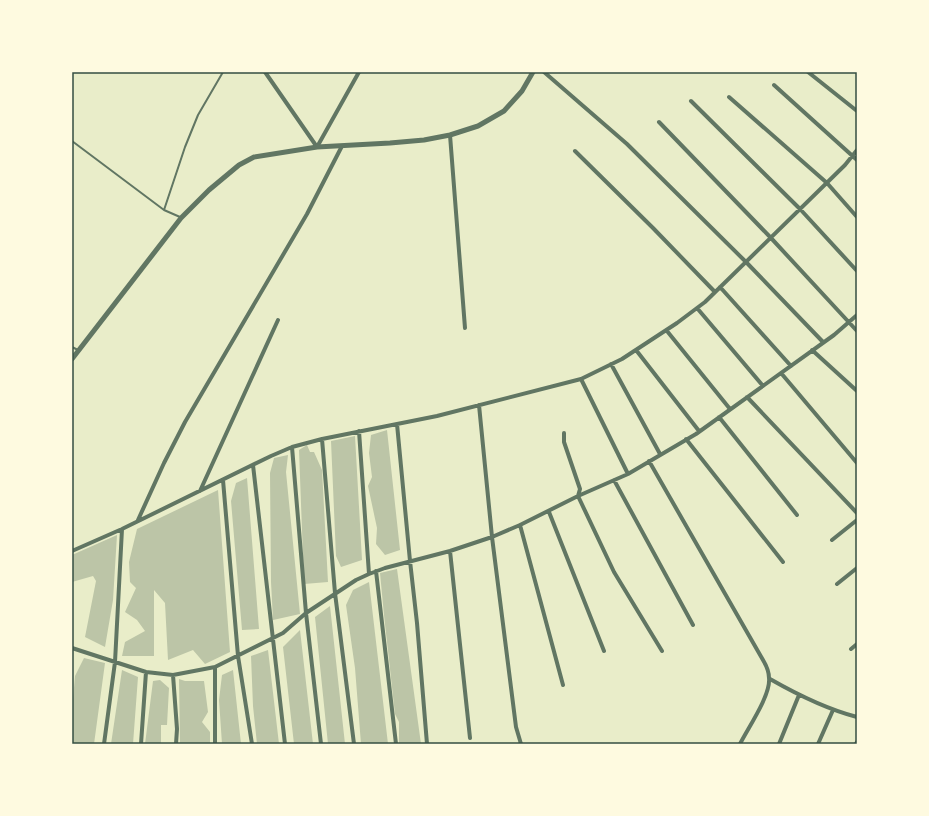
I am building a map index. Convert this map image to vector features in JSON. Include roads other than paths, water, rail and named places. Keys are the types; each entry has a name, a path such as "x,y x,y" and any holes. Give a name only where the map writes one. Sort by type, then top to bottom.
{"street":[{"path":"265,72 317,147"},
{"path":"317,147 359,72"},
{"path":"72,359 182,218 209,190 239,165 254,157 317,147 424,140 450,135 478,126 504,111 522,91 533,72"},
{"path":"544,72 627,144 746,262 823,342"},
{"path":"808,72 857,111"},
{"path":"774,85 857,160"},
{"path":"729,97 827,183 857,217"},
{"path":"691,101 800,209 857,271"},
{"path":"660,122 771,238 857,331"},
{"path":"450,135 464,328"},
{"path":"138,521 164,463 185,422 307,214 342,146"},
{"path":"72,551 292,447 359,431 437,416 581,379 611,364 667,330 697,308 827,183 845,165 857,150"},
{"path":"575,151 715,292"},
{"path":"720,287 791,366"},
{"path":"697,308 763,386"},
{"path":"72,654 72,648 146,672 173,675 215,667 283,632 306,613 356,580 376,571 450,551 492,537 549,512 578,496 628,474 699,431 791,366 857,315"},
{"path":"200,491 278,320"},
{"path":"667,330 730,409"},
{"path":"636,350 699,431"},
{"path":"812,350 857,391"},
{"path":"611,364 660,454"},
{"path":"781,373 857,463"},
{"path":"581,379 628,474"},
{"path":"747,397 857,513"},
{"path":"479,405 492,537 516,727 521,744"},
{"path":"719,417 797,515"},
{"path":"397,424 417,622 426,744"},
{"path":"359,431 369,574"},
{"path":"564,433 564,442 580,489 578,496 614,572 662,651"},
{"path":"322,439 335,593 354,744"},
{"path":"686,439 783,562"},
{"path":"292,447 306,613 321,744"},
{"path":"649,461 763,660 770,679 764,701 740,744"},
{"path":"253,465 285,744"},
{"path":"223,480 238,656 252,744"},
{"path":"614,480 693,625"},
{"path":"549,512 604,651"},
{"path":"832,540 857,520"},
{"path":"520,525 563,685"},
{"path":"104,744 115,662 122,528"},
{"path":"450,551 470,738"},
{"path":"837,584 857,568"},
{"path":"376,571 396,744"},
{"path":"851,649 857,644"},
{"path":"215,667 215,744"},
{"path":"141,744 146,672"},
{"path":"173,675 176,744"},
{"path":"770,679 799,695 833,710 857,717"},
{"path":"779,744 799,695"},
{"path":"818,744 833,710"}],"lane":[{"path":"164,210 185,147 198,115 223,72"},
{"path":"72,141 164,210 182,218"},
{"path":"72,347 79,350"}]}
